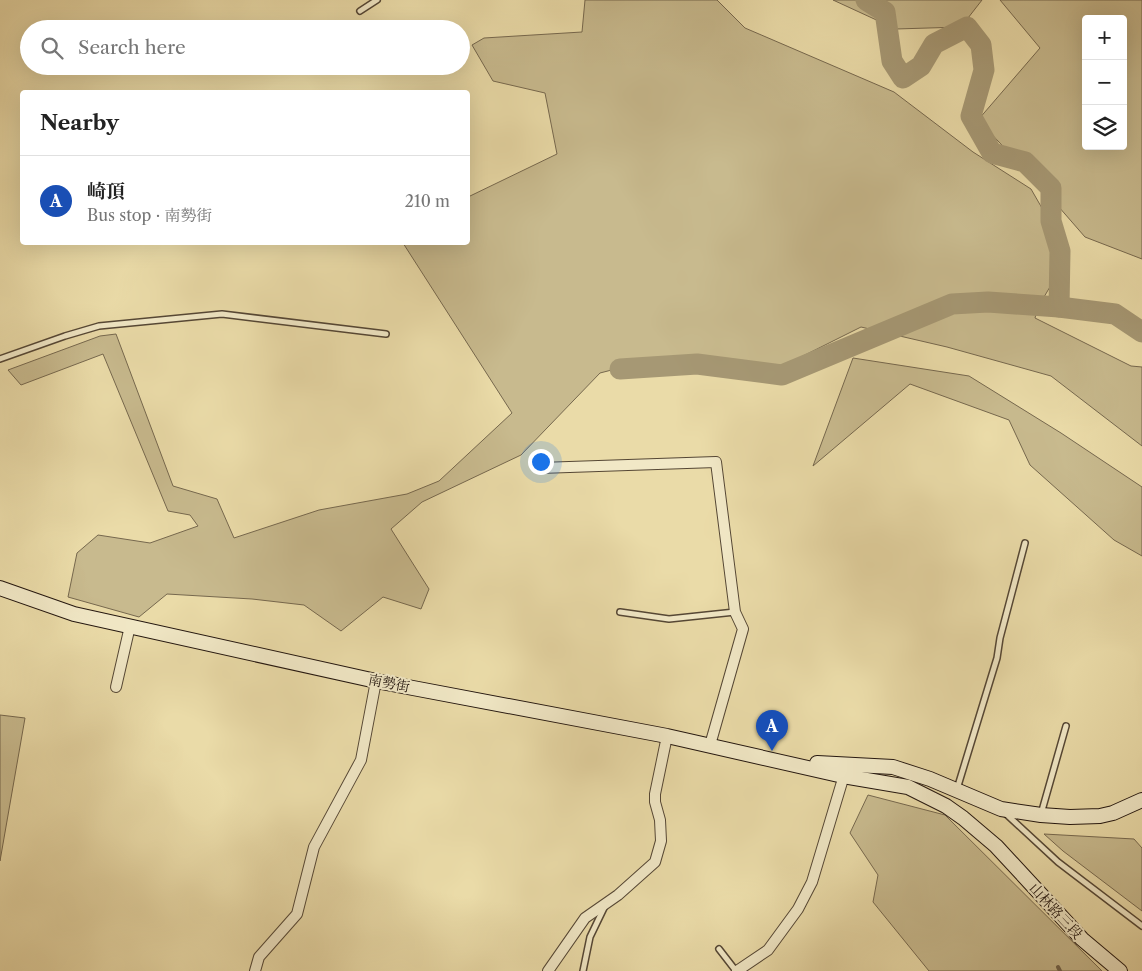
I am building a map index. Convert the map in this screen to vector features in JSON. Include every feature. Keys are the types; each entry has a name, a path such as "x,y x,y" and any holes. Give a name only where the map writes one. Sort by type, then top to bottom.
{"main road":[{"name":"南勢街","path":"0,588 74,614 376,681 666,736 781,762 846,770"},
{"path":"846,770 893,767 930,779 1001,809 1041,815 1070,817 1100,816 1113,813 1142,800"},
{"name":"山林路三段","path":"846,770 908,787 946,806 963,818 996,846 1082,939 1120,971"}],"street":[{"path":"540,468 716,462 735,612 743,629 710,745"},
{"path":"116,688 131,627"},
{"path":"255,971 259,957 297,914 314,847 361,760 376,681"},
{"path":"548,971 585,918 607,903 655,862 661,841 660,820 655,802 655,794 666,736"},
{"path":"737,971 768,950 798,909 812,882 846,770"}],"lane":[{"path":"360,11 377,0"},
{"path":"0,359 99,326 222,314 386,334"},
{"path":"956,790 997,658 1000,638 1025,544"},
{"path":"620,612 669,619 735,612"},
{"path":"1041,815 1066,726"},
{"path":"1001,809 1058,862 1142,926"},
{"path":"583,971 590,937 607,903"},
{"path":"719,950 737,971"}],"shaded area":[{"path":"585,0 717,0 745,28 894,92 973,152 1031,189 1069,255 1038,307 1035,318 1131,366 1142,367 1142,446 1051,376 947,347 861,327 779,368 662,357 600,373 521,455 422,502 391,529 429,589 421,609 383,597 341,631 304,605 252,599 167,594 139,617 68,597 77,553 98,535 150,543 198,526 190,515 168,511 103,354 21,385 8,370 100,336 116,334 173,486 217,499 234,538 319,510 407,494 439,481 512,413 404,245 470,245 470,196 557,154 545,93 493,81 472,45 484,38 582,32"},
{"path":"833,0 982,0 961,27 896,29"},
{"path":"1000,0 1142,0 1142,259 1085,237 1038,183 978,120 1040,48"},
{"path":"853,358 969,376 1061,433 1142,487 1142,556 1114,540 1030,465 1009,420 910,384 813,466"},
{"path":"0,715 25,718 0,861"},
{"path":"868,795 945,815 1102,971 929,971 873,902 878,875 850,833"},
{"path":"1044,834 1134,839 1142,848 1142,911 1063,851"}],"waterway":[{"path":"866,0 885,12 892,61 903,78 921,66 934,44 967,27 981,45 984,70 971,116 992,153 1025,162 1051,188 1051,221 1060,251 1059,307"},
{"path":"620,369 697,364 782,375 952,304 988,302 1059,307 1115,314 1142,332"},
{"path":"1058,967 1060,971"}],"place":[{"name":"崎頂","path":"772,751"}]}
